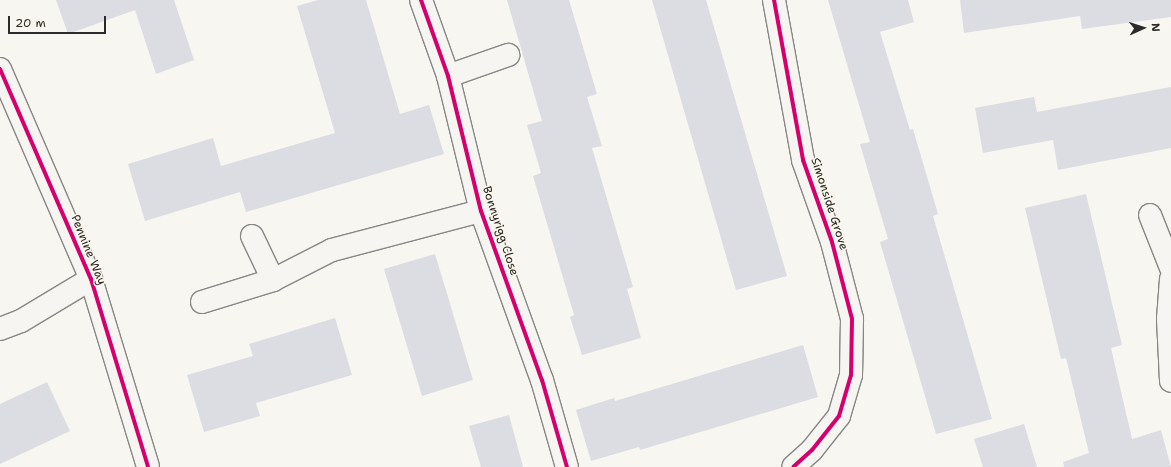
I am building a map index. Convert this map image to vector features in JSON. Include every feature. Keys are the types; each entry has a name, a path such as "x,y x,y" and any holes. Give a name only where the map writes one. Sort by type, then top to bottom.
{"street":[{"name":"Bonnyrigg Close","path":"421,0 448,76 481,211 542,380 567,467"},
{"name":"Simonside Grove","path":"774,0 803,160 832,242 852,319 851,375 839,416 812,450 793,467"},
{"path":"448,76 508,55"},
{"name":"Pennine Way","path":"0,69 91,279 148,467"},
{"name":"Bonnyrigg Close","path":"202,302 273,280 332,250 481,211"},
{"path":"1150,215 1171,268"},
{"path":"252,236 273,280"},
{"path":"0,328 21,320 91,279"},
{"path":"1171,279 1168,319 1171,381"}],"building":[{"path":"56,0 174,0 194,60 156,74 135,10 68,34"},
{"path":"318,0 366,0 400,114 429,105 444,154 246,212 240,192 145,221 128,164 213,138 221,166 335,133 297,6"},
{"path":"507,0 569,0 597,94 587,97 602,146 592,148 633,287 627,289 641,338 582,355 570,317 574,315 533,176 541,173 527,125 542,121"},
{"path":"652,0 706,0 787,276 736,290"},
{"path":"828,0 908,0 914,22 880,32 910,130 913,129 938,214 933,216 992,419 936,434 880,242 888,239 860,144 870,142"},
{"path":"960,0 1171,0 1171,17 1082,29 1080,16 964,33"},
{"path":"1171,87 1171,148 1058,170 1053,140 983,153 975,108 1034,97 1037,112"},
{"path":"1086,194 1122,345 1111,348 1132,439 1161,430 1171,467 1064,467 1063,462 1089,453 1066,358 1061,359 1025,208"},
{"path":"435,254 473,380 422,396 384,269"},
{"path":"335,318 352,375 256,403 260,416 204,432 187,375 253,356 249,344"},
{"path":"803,345 818,397 640,450 639,447 591,461 576,410 614,398 615,401"},
{"path":"47,382 70,431 0,464 0,404"},
{"path":"509,415 523,467 481,467 469,426"},
{"path":"1024,424 1037,467 983,467 974,439"}],"cycle path":[{"path":"421,0 448,76 481,211 542,380 567,467"},
{"path":"774,0 803,160 832,242 852,319 851,375 839,416 812,450 793,467"},
{"path":"0,69 91,279 148,467"}]}
